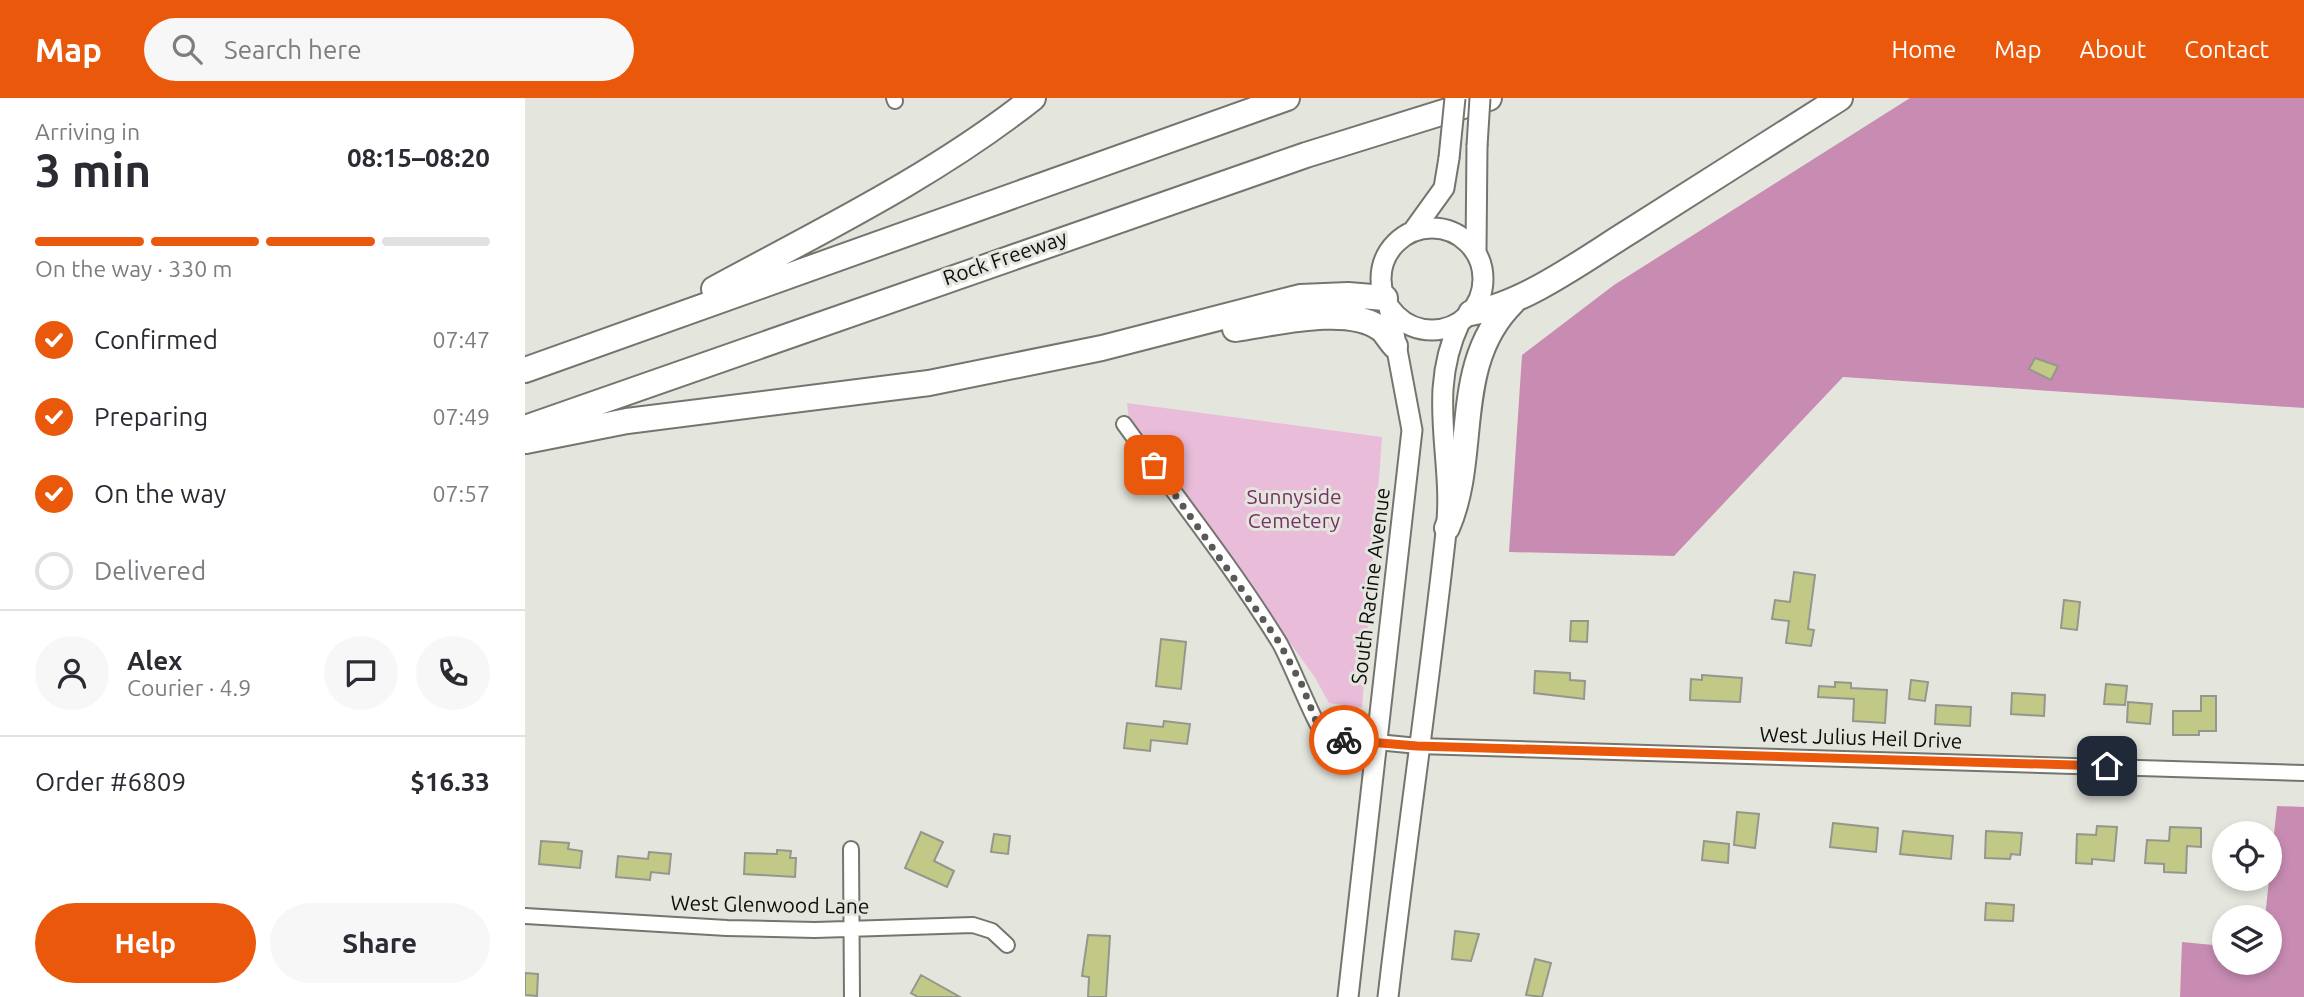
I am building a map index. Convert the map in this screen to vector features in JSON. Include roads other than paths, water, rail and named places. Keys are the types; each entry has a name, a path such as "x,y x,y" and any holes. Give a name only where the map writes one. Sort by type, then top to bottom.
{"highway":[{"path":"639,329 868,206 992,131 1034,98"},
{"path":"525,370 1287,98"},
{"name":"Rock Freeway","path":"525,428 1306,155 1489,98"},
{"path":"1465,317 1517,298 1594,253 1840,98"},
{"path":"1103,348 1300,298 1348,295 1387,302"},
{"path":"1447,528 1456,507 1468,401 1475,366 1487,333 1517,298"},
{"path":"525,441 627,421 929,383 1103,348 1299,318 1351,318 1380,328 1395,346"}],"main road":[{"path":"1455,98 1444,188 1413,231 1394,245 1382,266 1381,283 1387,302 1409,324 1422,329 1448,328 1465,317"},
{"path":"1476,251 1480,98"},
{"path":"1388,997 1417,746 1447,528 1441,386 1447,350 1465,317 1480,299 1484,283 1482,266 1476,251 1464,238 1448,230 1431,228 1413,231"},
{"name":"South Racine Avenue","path":"1349,997 1412,430 1387,302"}],"street":[{"name":"West Julius Heil Drive","path":"1124,424 1279,642 1322,735 1332,739 1417,746 2304,773"},
{"path":"851,849 852,997"},
{"name":"West Glenwood Lane","path":"525,916 727,928 850,929 973,925 992,931 1007,945"}],"park label":[{"name":"Sunnyside Cemetery","path":"1294,509"}]}
